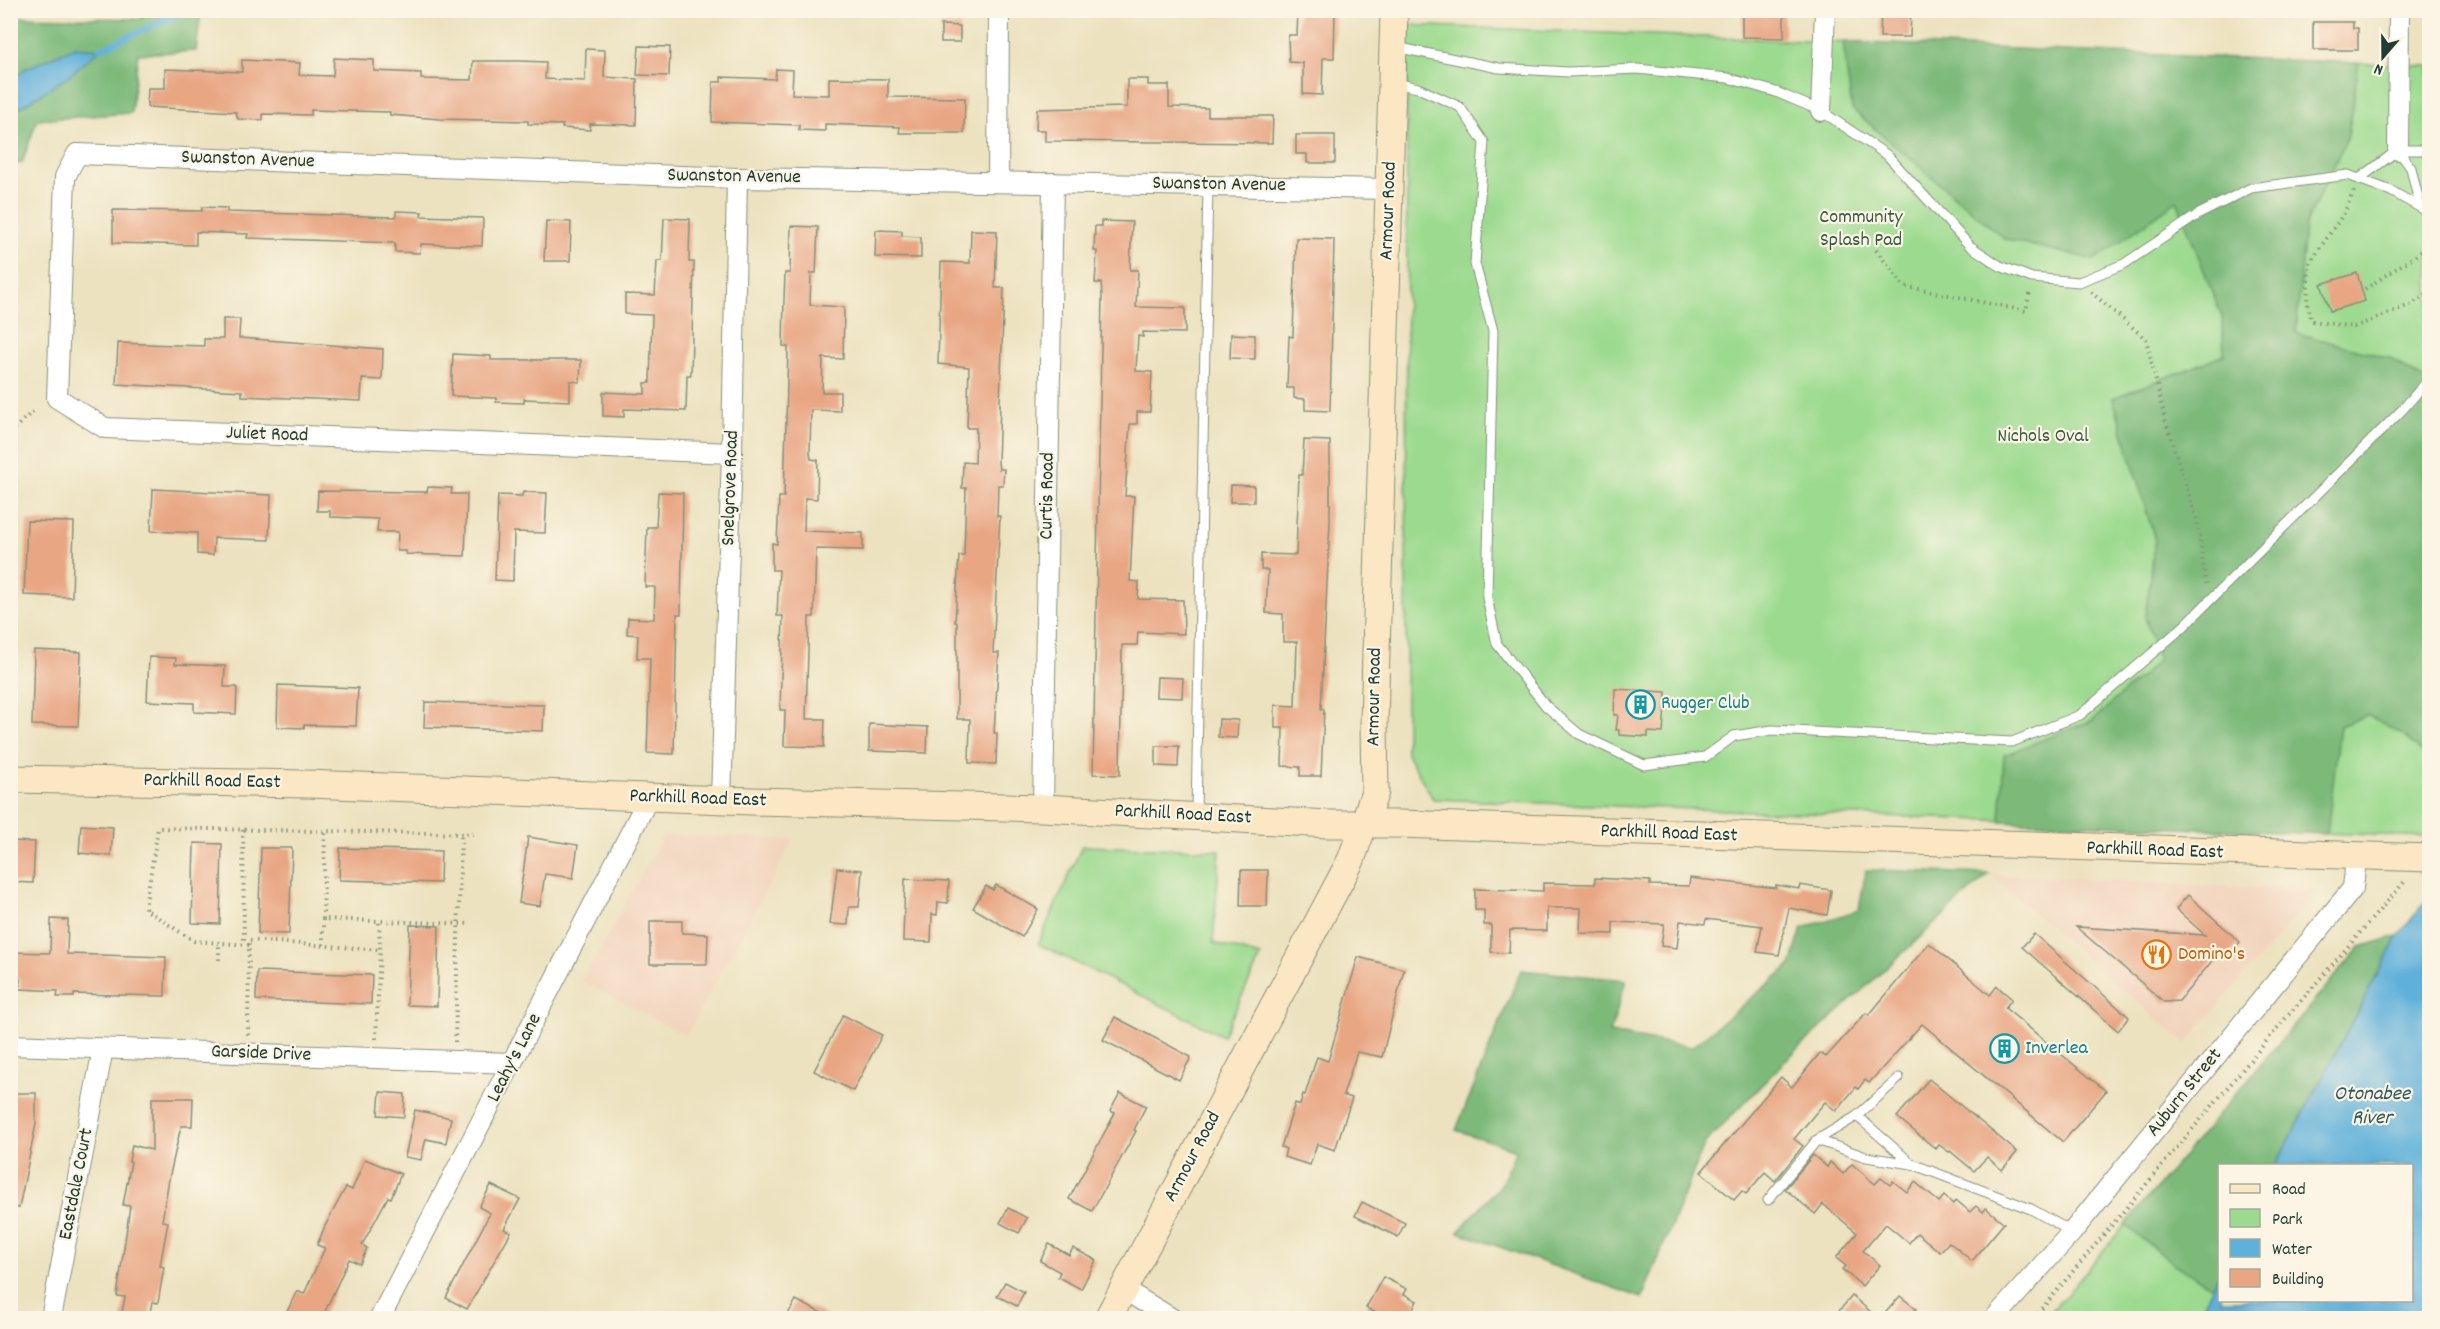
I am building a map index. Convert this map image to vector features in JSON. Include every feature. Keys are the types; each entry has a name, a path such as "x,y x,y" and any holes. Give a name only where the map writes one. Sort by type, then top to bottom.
{"main road":[{"name":"Armour Road","path":"1108,1318 1351,860 1375,792 1374,724 1394,10"},
{"name":"Parkhill Road East","path":"10,779 307,784 649,797 1043,808 1364,825 2356,858 2427,858"}],"street":[{"path":"998,182 999,10"},
{"path":"1821,111 1825,10"},
{"path":"2398,150 2399,10"},
{"name":"Swanston Avenue","path":"77,154 737,178 1390,189"},
{"name":"Juliet Road","path":"77,154 65,177 57,398 105,428 732,453"},
{"name":"Snelgrove Road","path":"721,799 732,453 737,178"},
{"name":"Curtis Road","path":"1043,808 1053,183"},
{"name":"Leahy's Lane","path":"380,1318 649,797"},
{"name":"Auburn Street","path":"1995,1318 2072,1232 2353,888 2356,858"},
{"name":"Garside Drive","path":"10,1045 512,1063"},
{"name":"Eastdale Court","path":"51,1318 103,1049"},
{"path":"1123,1289 1171,1318"}],"lane":[{"path":"1393,46 1499,68 1568,72 1637,69 1728,78 1776,92 1821,111 1887,155 1970,246 2000,266 2032,278 2079,282 2124,264 2199,214 2251,188 2348,175 2420,206 2430,213"},
{"path":"1392,82 1418,88 1460,107 1484,142 1475,264 1493,331 1488,598 1497,644 1546,706 1579,734 1644,765 1706,757 1734,736 1772,730 2012,741 2080,715 2183,627 2402,410 2430,378"},
{"path":"2359,179 2398,150 2430,150"},
{"path":"2398,150 2411,168 2420,206"},
{"path":"1196,816 1208,185"},
{"path":"1768,1200 1817,1140 1857,1116 1899,1078"},
{"path":"1857,1116 1912,1164"},
{"path":"1817,1140 1866,1157 1912,1164 2031,1209 2072,1232"}],"path":[{"path":"2359,179 2344,213 2309,264 2307,302 2312,321 2354,327 2412,304 2430,291"},
{"path":"2365,289 2430,246"},
{"path":"1876,250 1904,286 2026,311 2032,278"},
{"path":"2079,282 2146,339 2166,423 2197,520 2209,601"},
{"path":"10,433 34,410"},
{"path":"249,945 194,941 145,909 158,828 473,834"},
{"path":"243,830 244,944"},
{"path":"323,945 325,832"},
{"path":"454,1061 462,834"},
{"path":"2034,1318 2427,858"},
{"path":"322,919 471,924"},
{"path":"375,1058 380,950 379,921"},
{"path":"248,1054 249,940 380,950"},
{"path":"219,943 219,960"}],"shaded area":[{"path":"664,835 794,839 686,1036 582,981"},
{"path":"1989,874 2316,891 2186,1044"}],"green space":[{"path":"143,11 201,11 196,51 138,54 131,113 37,120 22,163 11,165 11,113 68,77 25,69 11,81 11,17 142,19"},
{"name":"Nichols Oval","path":"1407,25 2429,66 2429,837 1433,799 1406,752"},
{"path":"1843,42 2359,63 2348,136 2305,226 2296,333 2389,358 2429,383 2430,759 2403,735 2368,715 2340,726 2327,834 2000,821 2004,755 2093,720 2159,660 2145,617 2155,540 2113,398 2224,355 2222,317 2177,201 2094,260 2005,239 1852,109"},
{"path":"1082,846 1220,850 1213,943 1261,956 1223,1036 1038,944"},
{"path":"1866,870 1989,874 1789,1057 1705,1143 1642,1298 1458,1232 1502,1183 1516,1150 1456,1130 1521,970 1626,980 1610,1033 1692,1047 1791,965 1802,928 1859,910"},
{"path":"2398,936 2277,1164 2218,1164 2218,1276 2213,1287 2175,1265 2125,1225 2360,947"},
{"path":"2125,1225 2175,1265 2213,1287 2197,1318 2046,1318"}],"water":[{"path":"75,47 100,49 68,77 11,113 11,81 25,69"},
{"name":"Otonabee River","path":"2429,897 2429,1318 2197,1318 2218,1276 2218,1302 2413,1302 2413,1164 2277,1164 2398,936"}],"building":[{"path":"1298,10 1335,10 1334,58 1323,58 1322,95 1303,94 1303,63 1289,62 1288,38 1289,35 1297,35"},
{"path":"1881,10 1911,10 1910,37 1880,37"},
{"path":"1742,12 1784,12 1784,38 1742,37"},
{"path":"2313,22 2353,22 2353,28 2358,28 2358,50 2313,50"},
{"path":"941,25 960,26 960,42 941,42"},
{"path":"639,46 670,47 669,76 637,75"},
{"path":"586,49 605,50 604,77 637,79 636,125 590,124 590,130 562,128 563,125 528,124 528,121 440,119 390,115 390,112 311,110 311,115 263,114 263,120 238,119 236,112 147,107 148,88 165,88 165,69 242,72 242,60 300,63 299,75 333,76 334,58 374,60 374,71 421,73 421,79 472,80 473,61 519,61 546,62 545,79 585,81"},
{"path":"776,69 793,70 792,94 829,95 829,78 888,79 888,97 965,98 964,133 899,133 900,127 825,124 825,131 799,130 799,125 712,122 713,82 721,82 721,77 775,79"},
{"path":"1127,79 1148,79 1148,85 1169,85 1169,107 1208,108 1208,116 1273,116 1272,143 1045,141 1045,130 1036,130 1037,109 1127,107"},
{"path":"1296,135 1335,135 1335,163 1307,163 1307,154 1296,154"},
{"path":"202,207 227,208 227,212 396,217 396,211 422,212 421,216 483,218 482,246 421,244 420,253 395,252 395,243 247,238 248,234 196,232 196,245 113,243 113,210 202,211"},
{"path":"664,218 690,219 689,262 694,262 691,375 687,375 686,411 624,409 624,417 603,416 603,392 645,394 645,383 650,383 652,315 625,314 625,294 655,295 657,261 662,261"},
{"path":"546,221 571,222 570,261 544,261"},
{"path":"1101,221 1132,222 1130,270 1138,270 1136,307 1185,308 1185,333 1143,332 1143,337 1138,336 1136,371 1152,372 1150,412 1137,412 1137,424 1130,424 1125,496 1134,496 1130,581 1139,582 1138,599 1183,600 1184,634 1138,632 1137,645 1122,645 1120,775 1093,774 1102,295 1101,283 1095,283 1097,251 1094,251 1095,226 1101,226"},
{"path":"791,226 818,227 816,273 811,273 810,305 844,307 843,359 823,358 822,392 840,392 840,411 811,410 810,452 811,459 818,460 817,499 805,498 804,531 863,533 863,550 816,549 814,617 809,617 806,719 825,719 824,747 784,746 785,710 780,710 783,616 777,616 779,570 772,570 772,543 777,544 779,497 784,497 788,347 783,346 784,300 785,273 790,273"},
{"path":"876,230 902,231 902,236 921,237 921,258 875,257"},
{"path":"971,230 997,231 995,288 1004,288 998,463 999,469 1004,469 1003,485 998,485 997,516 1000,516 993,653 999,653 994,733 997,733 996,764 969,763 970,719 957,719 957,622 955,622 959,556 964,556 966,488 962,488 963,462 975,463 976,428 967,428 969,367 938,364 941,262 970,263"},
{"path":"1296,238 1334,239 1330,411 1305,410 1305,399 1294,398 1294,388 1287,388 1289,336 1293,337"},
{"path":"2357,273 2365,301 2330,311 2321,284"},
{"path":"223,319 240,319 239,338 383,349 382,380 362,379 361,401 242,396 242,391 116,384 118,343 204,346 204,339 223,339"},
{"path":"1231,334 1255,335 1255,359 1230,358"},
{"path":"453,354 491,356 491,360 581,360 580,382 570,381 570,401 524,399 524,403 496,402 497,398 451,396"},
{"path":"1304,440 1330,441 1330,521 1321,709 1324,709 1321,776 1300,776 1300,767 1282,766 1283,728 1275,728 1275,705 1295,706 1297,642 1283,642 1283,614 1266,613 1268,570 1261,570 1261,554 1296,555 1299,475 1302,475"},
{"path":"1231,485 1254,486 1254,502 1230,502"},
{"path":"428,487 452,488 451,494 467,494 465,556 406,554 406,551 397,551 398,532 377,532 378,519 330,517 330,511 317,511 318,491 427,492"},
{"path":"153,489 271,495 269,540 214,538 213,555 197,554 197,533 151,531"},
{"path":"523,492 547,493 545,533 514,532 513,581 495,580 498,495 522,496"},
{"path":"658,492 683,493 681,614 677,614 674,754 647,753 650,658 637,658 638,635 627,634 628,618 654,619 655,587 645,587 647,527 656,527"},
{"path":"27,521 74,522 72,597 24,595"},
{"path":"34,650 81,652 78,726 32,725"},
{"path":"149,657 176,658 175,664 225,666 224,687 237,687 236,714 194,712 194,703 147,701"},
{"path":"1157,677 1183,678 1182,698 1156,697"},
{"path":"278,685 358,688 356,726 277,727"},
{"name":"Rugger Club","path":"1615,689 1666,692 1663,733 1648,732 1648,737 1619,735 1619,730 1616,730 1618,715 1614,715"},
{"path":"425,702 544,705 543,731 424,727"},
{"path":"1219,719 1238,720 1237,738 1218,737"},
{"path":"869,724 928,727 927,753 869,751"},
{"path":"1156,746 1179,746 1178,767 1156,766"},
{"path":"81,825 113,827 111,856 79,853"},
{"path":"528,837 578,845 573,878 545,874 540,906 519,903"},
{"path":"10,841 35,842 33,883 10,882"},
{"path":"194,843 222,844 220,924 192,923"},
{"path":"261,848 292,848 289,934 258,933"},
{"path":"340,848 441,851 440,883 339,880"},
{"path":"837,868 862,870 859,907 849,907 848,925 830,924"},
{"path":"1241,870 1268,870 1267,906 1240,906"},
{"path":"1595,878 1650,881 1650,885 1689,886 1690,878 1776,888 1776,885 1799,889 1800,885 1831,890 1827,915 1789,908 1779,955 1757,952 1762,926 1706,919 1705,924 1680,921 1677,948 1661,946 1664,924 1613,922 1613,934 1580,933 1581,908 1547,908 1547,931 1510,930 1509,953 1491,952 1491,925 1484,925 1484,910 1475,910 1475,889 1543,891 1543,883 1595,884"},
{"path":"905,879 949,881 948,903 938,902 937,915 932,914 931,942 903,941"},
{"path":"996,885 1038,909 1022,937 973,908 986,886 993,890"},
{"path":"2188,895 2240,942 2228,955 2221,950 2179,1001 2164,1002 2076,927 2205,935 2176,909"},
{"path":"51,919 68,920 67,954 166,957 165,996 74,994 74,997 57,997 58,991 20,989 20,979 10,978 10,952 50,953"},
{"path":"650,921 682,921 682,933 708,934 707,964 650,964"},
{"path":"410,925 439,926 437,1006 407,1005"},
{"path":"2034,934 2129,1017 2118,1031 2022,947"},
{"path":"1929,943 1990,995 1997,986 2012,999 2005,1008 2106,1091 2063,1142 1922,1024 1869,1083 1865,1080 1858,1089 1856,1087 1836,1111 1825,1102 1794,1139 1803,1146 1775,1181 1765,1172 1746,1194 1742,1191 1734,1200 1701,1172 1781,1077 1792,1087 1820,1053 1826,1057 1866,1013 1869,1015"},
{"path":"1358,957 1404,969 1382,1057 1357,1052 1343,1095 1352,1098 1335,1150 1317,1144 1310,1165 1284,1157 1286,1149 1281,1147 1295,1103 1300,1105 1303,1094 1305,1095 1317,1057 1328,1061"},
{"path":"257,971 372,975 371,1004 256,1000"},
{"path":"843,1015 882,1035 853,1091 814,1071"},
{"path":"1115,1017 1191,1057 1179,1080 1103,1040"},
{"path":"1929,1079 2017,1152 2002,1170 1987,1157 1974,1171 1950,1151 1939,1145 1936,1149 1897,1117"},
{"path":"380,1092 405,1094 404,1117 378,1115"},
{"path":"10,1093 36,1093 36,1124 19,1208 10,1208"},
{"path":"1120,1093 1146,1106 1134,1130 1136,1131 1092,1211 1069,1199 1115,1113 1110,1111"},
{"path":"152,1098 193,1098 192,1126 181,1126 169,1179 162,1221 168,1222 160,1266 164,1267 158,1303 152,1302 149,1318 121,1318 125,1297 117,1296 130,1206 123,1205 131,1162 129,1162 132,1145 152,1150"},
{"path":"415,1110 451,1118 446,1143 426,1139 421,1160 405,1157"},
{"path":"1813,1155 1827,1167 1830,1162 1843,1174 1852,1164 1875,1184 1881,1178 1890,1185 1893,1181 1907,1192 1915,1182 1939,1202 1944,1196 1953,1204 1956,1200 1970,1212 1976,1206 1983,1212 1986,1208 2004,1223 1972,1261 1949,1242 1940,1252 1917,1233 1909,1243 1886,1224 1863,1251 1880,1265 1862,1286 1842,1269 1846,1266 1836,1258 1857,1233 1823,1204 1815,1214 1785,1189"},
{"path":"365,1159 401,1174 391,1198 388,1197 362,1245 367,1248 360,1264 349,1259 322,1318 297,1318 286,1314 297,1291 304,1294 325,1248 317,1245 325,1226 346,1187 352,1190"},
{"path":"491,1185 520,1199 504,1229 511,1232 467,1309 446,1298 490,1213 479,1207"},
{"path":"1362,1202 1405,1223 1398,1237 1355,1216"},
{"path":"1008,1208 1027,1218 1019,1233 1000,1223"},
{"path":"1049,1244 1069,1255 1073,1248 1096,1260 1081,1289 1058,1277 1060,1272 1040,1261"},
{"path":"1383,1277 1407,1289 1404,1294 1417,1301 1408,1318 1386,1318 1366,1308"},
{"path":"1005,1282 1024,1292 1017,1306 997,1296"},
{"path":"1852,1296 1878,1318 1833,1318"},
{"path":"1900,1296 1916,1309 1908,1318 1881,1318"},
{"path":"796,1300 831,1318 786,1318"}],"waterway":[{"path":"100,49 175,16 182,10"}],"place":[{"name":"Rugger Club","path":"1640,704"},
{"name":"Domino's","path":"2157,955"},
{"name":"Inverlea","path":"2004,1049"}],"park label":[{"name":"Community Splash Pad","path":"1861,230"}]}
